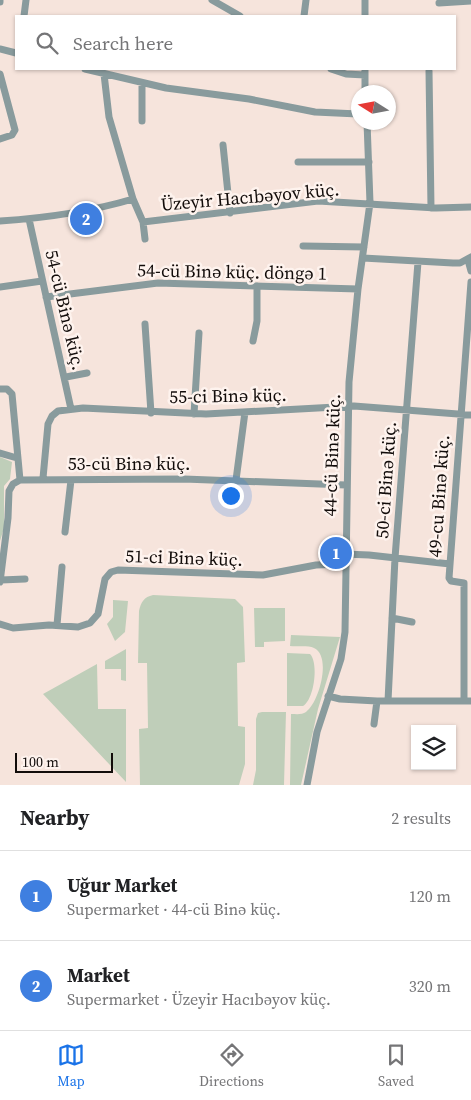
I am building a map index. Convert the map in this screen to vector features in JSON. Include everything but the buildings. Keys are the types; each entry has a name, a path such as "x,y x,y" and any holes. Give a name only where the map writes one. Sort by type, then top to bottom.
{"street":[{"path":"24,15 26,0"},
{"path":"212,0 238,15"},
{"path":"304,15 306,0"},
{"path":"365,0 365,15"},
{"path":"438,3 471,1"},
{"path":"0,49 15,53"},
{"path":"88,70 142,83 309,111 351,114"},
{"path":"334,70 346,74 365,72 365,85"},
{"path":"428,71 431,208"},
{"path":"0,74 15,130 12,135 0,138"},
{"name":"Üzeyir Hacıbəyov küç.","path":"104,74 109,117 133,199 143,222 318,201 431,208 471,207"},
{"path":"142,83 142,121"},
{"name":"44-cü Binə küç.","path":"307,785 317,732 338,670 344,640 348,406 358,289 370,203 367,130"},
{"path":"223,145 230,213"},
{"path":"298,162 369,162"},
{"path":"0,221 96,210 133,199"},
{"name":"54-cü Binə küç.","path":"29,219 66,377 71,409"},
{"path":"143,222 145,240"},
{"path":"304,246 364,247"},
{"path":"363,258 453,263 469,258 471,271"},
{"name":"50-ci Binə küç.","path":"388,701 395,558 418,262"},
{"path":"0,287 42,281"},
{"name":"49-cu Binə küç.","path":"468,701 468,583 450,581 450,564 471,282"},
{"name":"54-cü Binə küç. döngə 1","path":"46,298 158,283 358,289"},
{"path":"253,341 256,321 257,286"},
{"path":"145,324 152,413"},
{"path":"194,414 199,333"},
{"path":"66,377 86,373"},
{"path":"0,389 7,389 12,394 20,480 13,484 9,491 8,518 0,581 25,579"},
{"name":"55-ci Binə küç.","path":"43,478 48,424 55,412 71,409 96,408 152,413 194,414 348,406 471,415"},
{"path":"236,480 245,412"},
{"path":"0,453 17,458"},
{"name":"53-cü Binə küç.","path":"20,480 43,478 71,480 236,480 346,485"},
{"path":"66,532 71,480"},
{"path":"344,554 450,564"},
{"name":"51-ci Binə küç.","path":"0,624 13,628 57,625 78,626 96,619 105,579 111,572 118,570 263,575 284,573 316,565 344,564"},
{"path":"57,625 62,567"},
{"path":"392,618 412,622"},
{"path":"328,696 340,699 377,701 468,701"},
{"path":"374,724 377,701"}],"green space":[{"path":"0,457 12,462 10,479 4,486 4,528 0,541"},
{"path":"153,595 235,599 243,607 245,662 237,663 238,726 245,727 245,764 239,785 140,785 139,729 148,728 147,663 138,663 139,611 143,600"},
{"path":"113,600 128,601 125,632 115,641 107,624 113,617"},
{"path":"254,608 285,608 285,641 264,642 264,647 255,647"},
{"path":"291,635 340,637 318,709 301,785 290,785 291,714 303,714 311,707 319,690 323,669 319,653 314,648 290,646"},
{"path":"126,649 126,681 121,680 121,669 105,669 105,661"},
{"path":"287,653 310,654 313,659 314,681 310,697 303,706 287,706"},
{"path":"97,664 98,709 126,709 126,782 43,694"},
{"path":"286,712 284,785 253,785 256,770 256,719 258,713"}],"place":[{"name":"Market","path":"86,219"},
{"name":"Uğur Market","path":"336,553"}]}
